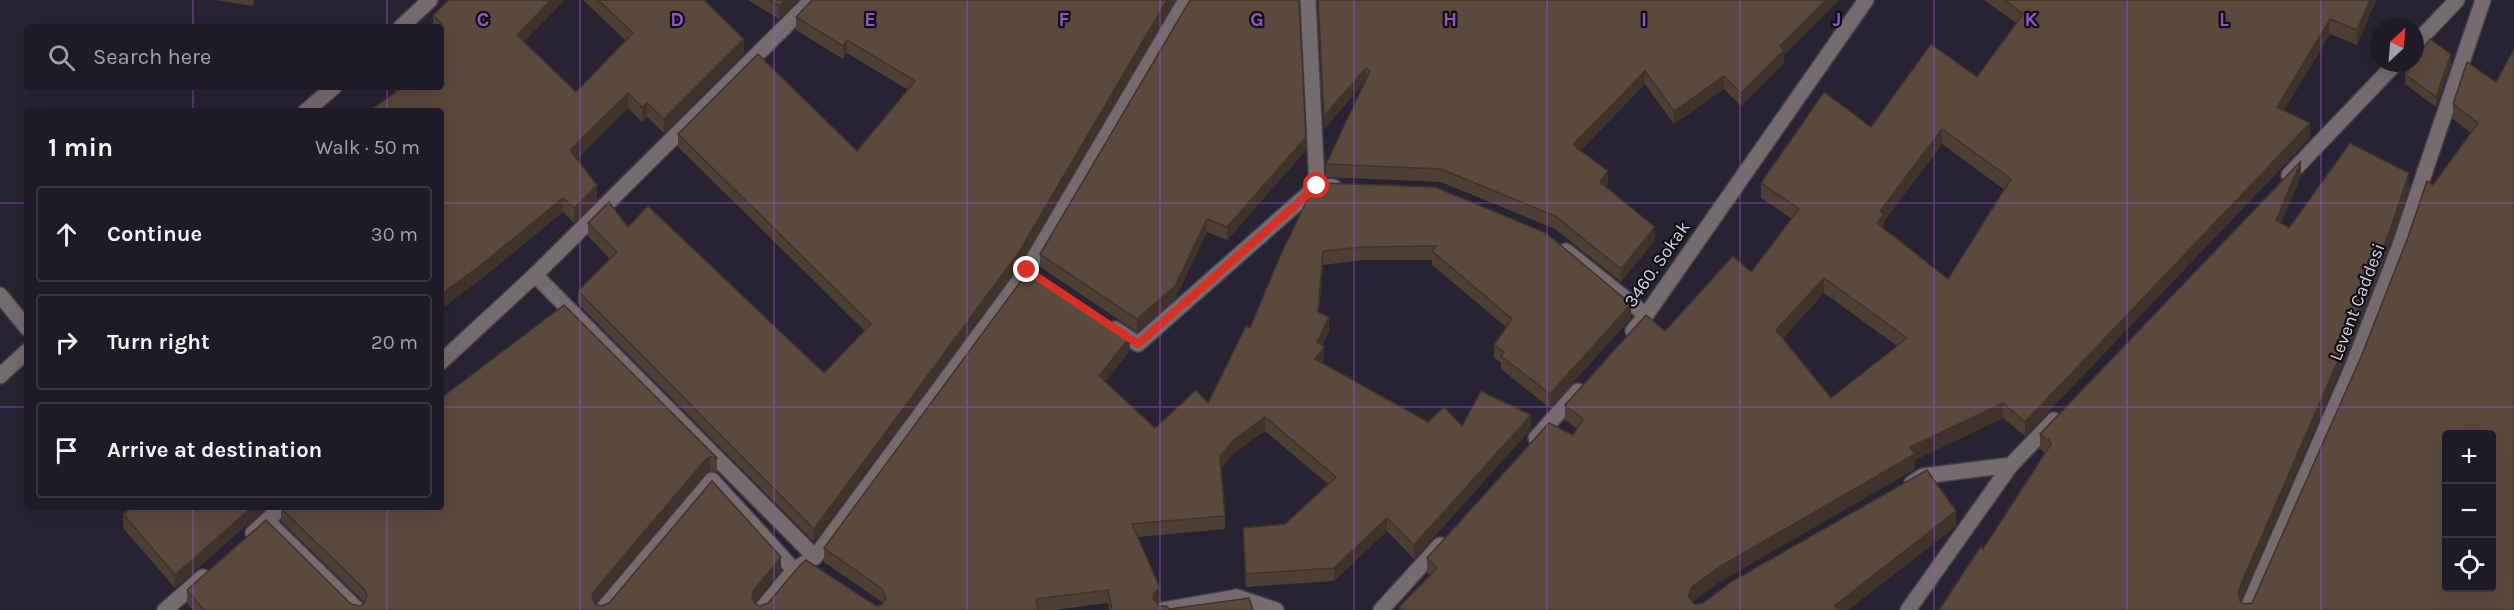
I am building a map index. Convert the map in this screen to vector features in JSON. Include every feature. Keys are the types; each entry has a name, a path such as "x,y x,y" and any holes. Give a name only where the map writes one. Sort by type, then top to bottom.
{"street":[{"path":"403,24 430,0"},
{"path":"444,359 535,275 812,0"},
{"path":"761,610 794,570 814,563 1032,274 1186,0"},
{"path":"1308,0 1317,186"},
{"path":"2424,35 2457,0"},
{"name":"Levent Caddesi","path":"2247,610 2352,368 2390,270 2482,0"},
{"name":"3460. Sokak","path":"1623,341 1646,315 1863,1"},
{"path":"2282,183 2387,72"},
{"path":"310,108 330,90"},
{"path":"1101,320 1138,344 1317,186 1353,188"},
{"path":"1551,238 1646,315"},
{"path":"535,275 814,563"},
{"path":"0,296 24,324"},
{"path":"0,376 24,354"},
{"path":"1529,445 1592,376"},
{"path":"1908,610 2012,465 2069,405"},
{"path":"1902,488 1923,476 2012,465"},
{"path":"602,610 712,480 794,570"},
{"path":"242,543 279,510"},
{"path":"267,521 358,610"},
{"path":"1381,610 1451,532"},
{"path":"165,610 216,565"},
{"path":"1163,610 1237,597 1276,610"}],"building":[{"path":"449,0 551,0 517,35 576,92 633,33 598,0 704,0 744,39 664,119 647,103 642,107 628,93 570,150 597,185 574,208 563,198 481,265 444,292 444,108 373,108 399,90 444,90 444,24 433,15"},
{"path":"769,0 785,0 779,6"},
{"path":"812,0 1167,0 1019,252 814,529 578,291 617,252 588,223 609,202 628,227 648,206 824,373 871,324 678,134 758,54 857,151 915,81 847,40 843,46 796,17"},
{"path":"1190,0 1299,0 1306,137 1227,227 1207,219 1175,286 1137,319 1040,254"},
{"path":"1318,0 1826,0 1780,46 1784,50 1741,93 1724,76 1674,111 1645,71 1573,145 1608,171 1600,182 1655,227 1621,269 1555,216 1441,169 1326,164 1370,71 1366,68 1324,116"},
{"path":"2004,0 2370,0 2357,30 2330,19 2277,107 2310,123 2025,422 2003,403 1910,447 1915,454 1721,566 1692,587 1688,596 1694,604 1703,603 1731,582 1927,470 1956,511 1834,606 1842,610 1402,610 1399,607 1437,568 1427,558 1549,423 1573,435 1583,419 1565,405 1646,315 1665,331 1733,256 1751,272 1799,209 1761,183 1824,92 1871,127 1931,44 1977,77 2023,14","holes":["1942,129 2011,179 1948,279 1877,223 1884,214 1880,211","1824,278 1907,338 1831,398 1776,330"]},
{"path":"2430,39 2451,54 2436,97 2405,74 2406,72 2424,72 2424,47"},
{"path":"2514,49 2514,610 1939,610 1981,546 1983,549 2051,444 2049,439 2048,441 2040,434 2301,161 2276,220 2289,228 2350,143 2409,173 2390,230 2343,349 2238,591 2240,601 2244,604 2252,603 2361,357 2408,237 2427,181 2433,185 2478,123 2453,104 2467,62 2496,82"},
{"path":"1321,183 1435,187 1546,233 1631,304 1550,394 1501,356 1504,352 1494,345 1512,319 1432,251 1436,246 1363,247 1323,251 1318,312 1329,317 1317,342 1324,347 1315,359 1428,422 1444,407 1462,426 1481,391 1531,415 1414,545 1387,518 1334,568 1246,574 1243,528 1285,524 1336,477 1265,417 1235,439 1220,456 1225,516 1132,524 1160,588 1154,593 1153,598 1159,606 1167,606 1169,609 1249,598 1253,610 1112,610 1108,590 1036,599 1038,610 204,610 187,590 266,520 351,604 360,606 365,603 367,595 365,590 283,510 444,510 444,396 564,305 717,458 710,457 705,460 595,590 592,595 595,604 601,606 609,603 712,481 781,557 753,591 752,599 755,604 760,606 768,603 806,560 876,606 881,605 886,598 882,589 824,548 1029,270 1130,337 1099,376 1155,428 1196,390 1208,403 1246,326 1250,328 1280,256 1312,190"},
{"path":"129,510 249,510 175,575 123,514"}],"route":[{"path":"1027,270 1138,344 1317,186"}]}
